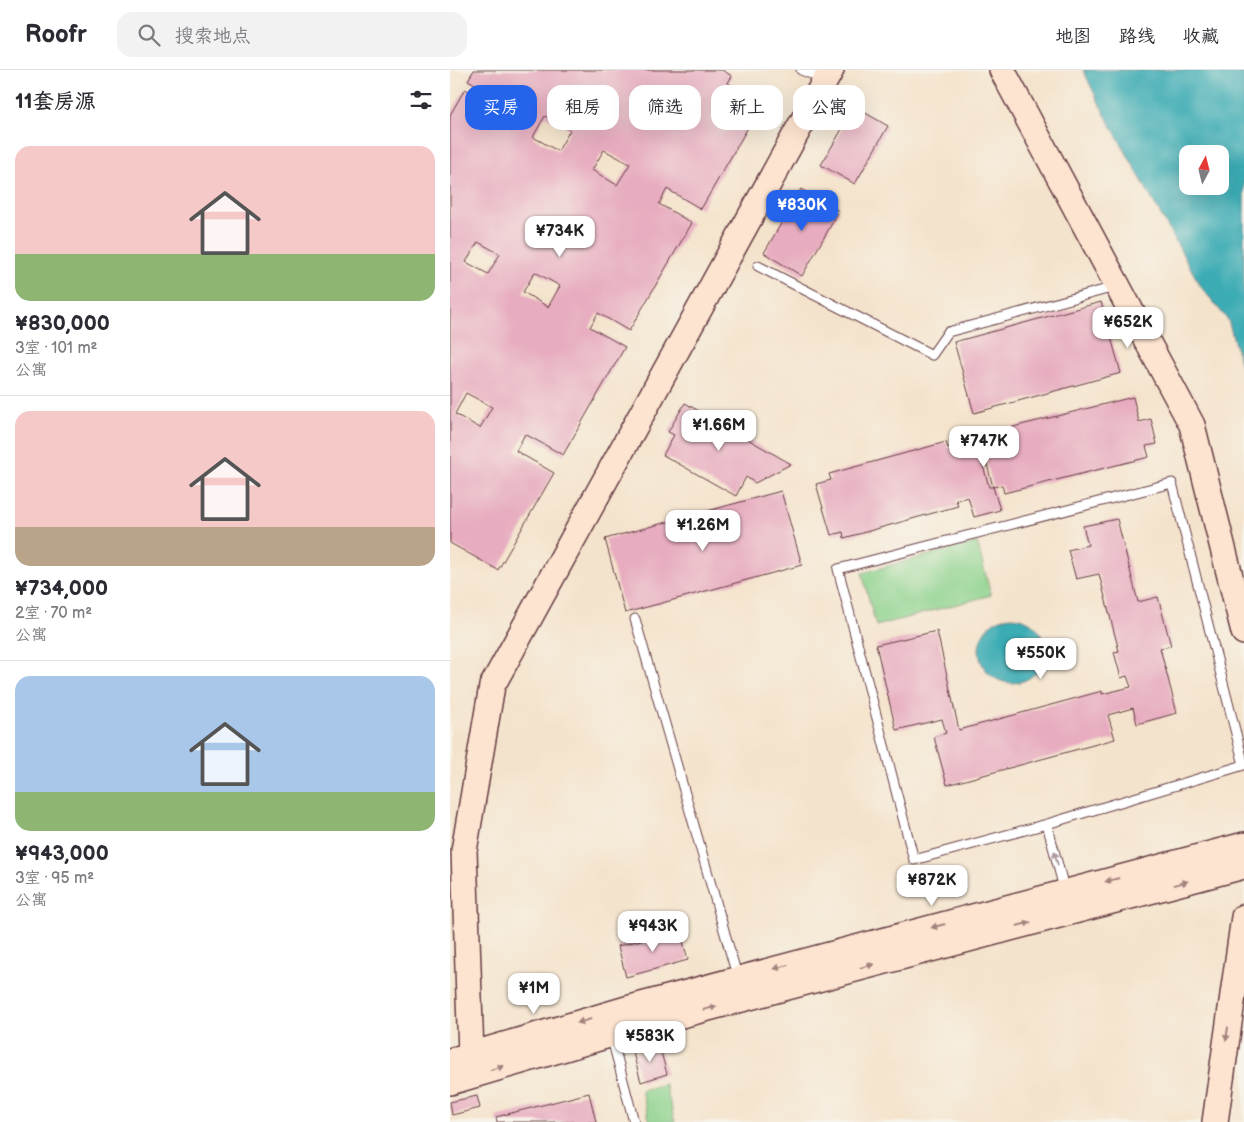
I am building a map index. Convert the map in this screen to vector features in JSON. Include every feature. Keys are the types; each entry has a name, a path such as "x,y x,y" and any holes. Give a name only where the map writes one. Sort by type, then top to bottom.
{"street":[{"path":"1002,70 1192,425 1244,632"},
{"path":"829,75 492,686 464,851 460,1058 630,1008 1244,845"},
{"path":"450,1082 611,1034 1244,866"},
{"path":"1215,1122 1244,917"},
{"path":"1232,1122 1244,1037"}],"lane":[{"path":"801,70 829,75"},
{"path":"758,266 932,355 948,332 1118,286"},
{"path":"1172,483 1244,765 1047,824 914,860 838,568 1172,483"},
{"path":"635,619 738,979"},
{"path":"1047,824 1065,892"},
{"path":"611,1034 634,1122"}],"green space":[{"path":"977,542 991,595 876,626 862,573"},
{"path":"665,1084 675,1122 650,1122 641,1090"}],"water":[{"path":"1083,70 1244,70 1244,376 1228,320 1201,287 1104,113"},
{"path":"1012,617 1025,620 1035,627 1042,637 1045,650 1042,663 1035,673 1025,680 1012,683 999,680 989,673 982,663 979,650 982,637 989,627 999,620"}],"building":[{"path":"474,70 722,70 732,76 728,83 731,85 711,85 711,130 746,130 701,209 667,189 659,204 692,223 629,331 598,313 590,327 625,347 563,455 525,434 516,451 554,473 498,570 450,543 450,115 465,89 465,130 537,130 537,85 477,85 468,80","holes":["604,150 630,164 617,185 592,170","478,242 500,254 488,274 466,262","535,272 560,286 548,307 523,292","466,393 492,407 480,428 455,414"]},
{"path":"865,113 888,126 855,184 821,165 842,130 865,130"},
{"path":"801,189 839,211 802,276 764,253"},
{"path":"1101,302 1121,373 974,413 954,342"},
{"path":"1133,397 1139,422 1151,419 1157,444 1146,446 1149,457 1004,493 1002,485 993,487 981,441 995,438 993,432"},
{"path":"685,403 791,464 755,483 746,477 736,496 663,455 674,435 668,432"},
{"path":"946,442 948,448 961,444 962,448 977,444 989,487 993,487 1000,510 974,517 968,497 956,500 958,506 844,538 843,532 831,535 816,484 831,480 829,474"},
{"path":"781,491 802,565 625,613 605,539"},
{"path":"1117,519 1138,602 1158,597 1171,646 1160,648 1177,713 1137,724 1133,708 1108,715 1115,739 947,785 934,737 946,733 942,719 896,730 876,645 937,631 959,730 1102,691 1102,694 1131,687 1127,676 1121,678 1114,652 1119,651 1099,574 1076,579 1068,550 1088,545 1083,526"},
{"path":"680,930 688,960 626,977 618,946"},
{"path":"659,1045 667,1074 641,1082 633,1053"},
{"path":"589,1093 596,1122 497,1122 496,1117"},
{"path":"477,1096 480,1108 452,1115 450,1102"}]}
